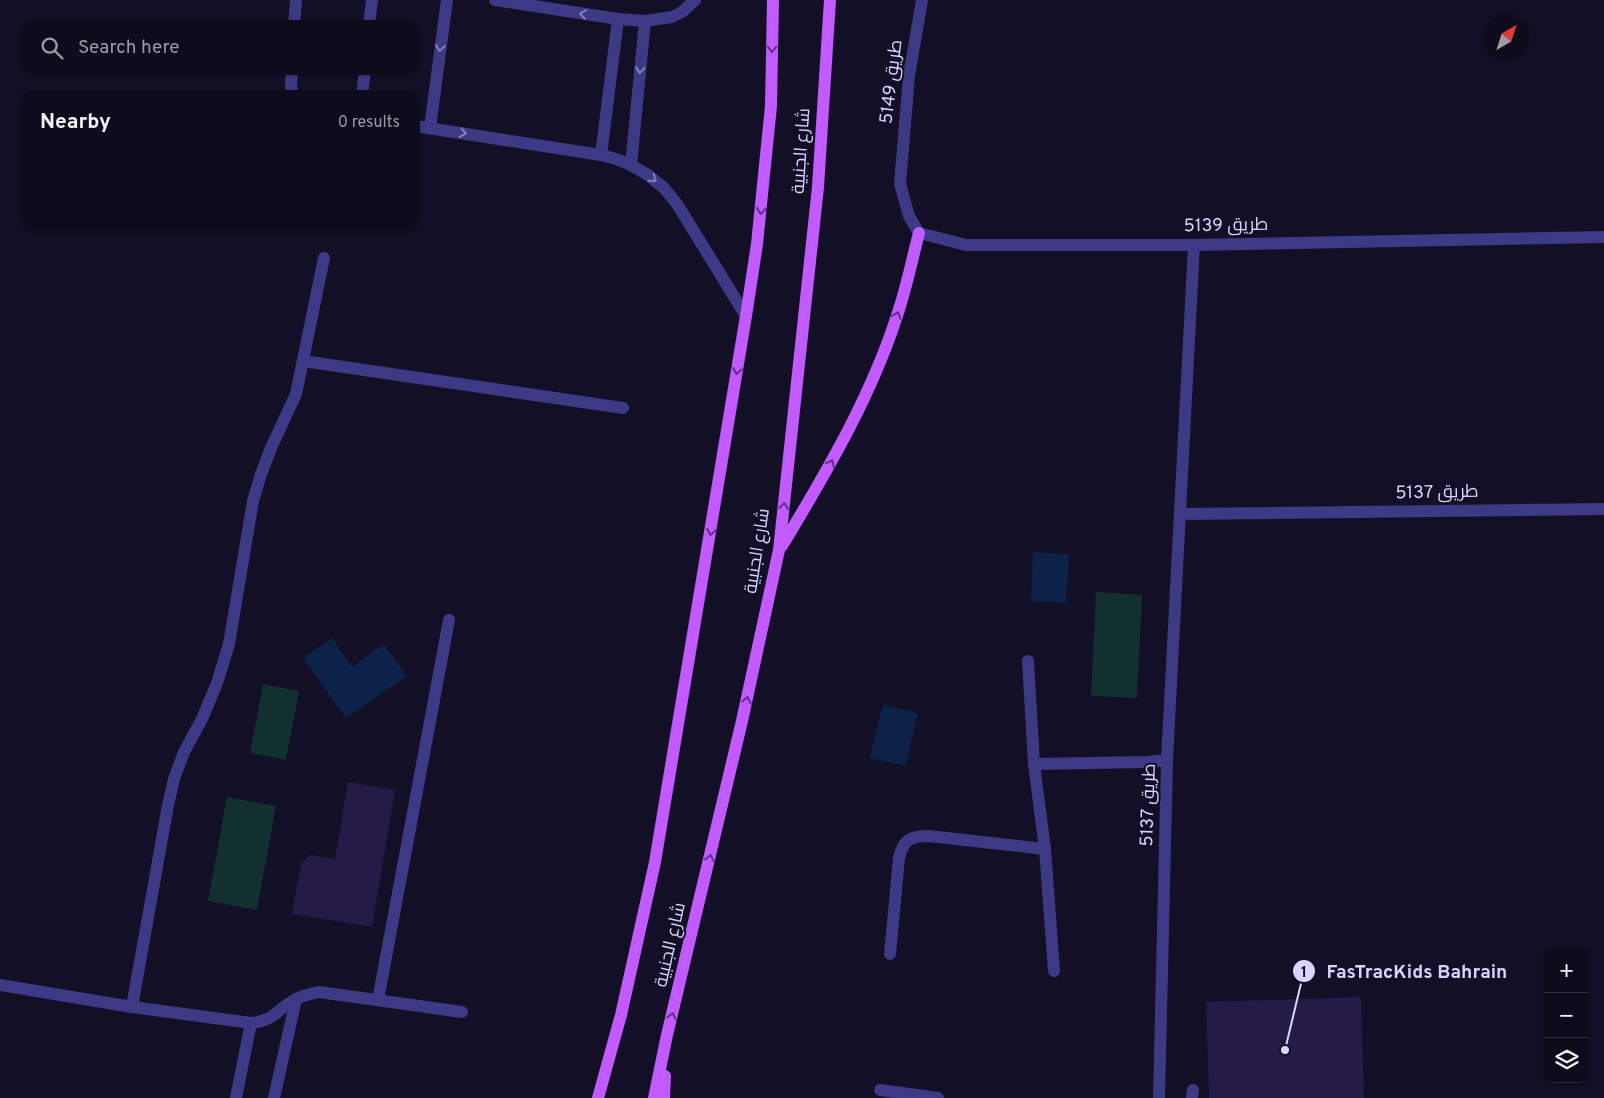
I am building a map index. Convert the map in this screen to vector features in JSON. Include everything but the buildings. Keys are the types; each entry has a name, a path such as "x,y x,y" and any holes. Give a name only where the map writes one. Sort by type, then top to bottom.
{"main road":[{"name":"شارع الجنبية","path":"598,1098 621,1015 655,862 746,316 757,244 771,106 773,0"},
{"name":"شارع الجنبية","path":"654,1098 667,1035 742,721 779,550 818,187 830,0"},
{"path":"779,550 826,472 863,402 882,358 901,303 919,233"},
{"path":"664,1098 667,1035"}],"street":[{"path":"294,20 296,0"},
{"path":"370,20 372,0"},
{"path":"430,128 447,0"},
{"path":"494,0 618,19 645,21 672,17 682,12 695,0"},
{"name":"طريق 5149","path":"919,233 909,216 900,184 900,169 909,76 922,0"},
{"path":"601,155 618,19"},
{"path":"631,165 645,21"},
{"path":"292,75 292,90"},
{"path":"363,90 364,75"},
{"path":"420,127 601,155 631,165 659,184 677,204 746,316"},
{"name":"طريق 5139","path":"919,233 966,245 1194,245 1604,237"},
{"name":"طريق 5137","path":"1159,1098 1168,760 1194,245"},
{"path":"132,1007 174,780 184,752 202,719 217,683 229,644 253,501 271,448 296,394 324,258"},
{"path":"303,361 623,408"},
{"name":"طريق 5137","path":"1180,514 1604,509"},
{"path":"378,1000 449,620"},
{"path":"1028,662 1034,764 1045,849 1054,971"},
{"path":"1034,764 1168,760"},
{"path":"890,954 899,858 901,848 908,840 917,836 929,836 1045,849"},
{"path":"0,985 132,1007 251,1023 262,1022 272,1018 296,998 319,992 462,1012"},
{"path":"274,1098 296,998"},
{"path":"236,1098 251,1023"},
{"path":"880,1090 938,1098"}],"green space":[{"path":"1096,592 1142,595 1137,698 1091,696"},
{"path":"263,684 299,691 286,760 250,753"},
{"path":"227,797 276,806 257,910 208,901"}],"water":[{"path":"1033,552 1069,554 1066,603 1031,601"},
{"path":"332,638 352,667 384,644 407,676 346,718 303,658"},
{"path":"883,705 918,713 905,766 870,758"}],"place":[{"name":"FasTracKids Bahrain","path":"1285,1050"}]}
